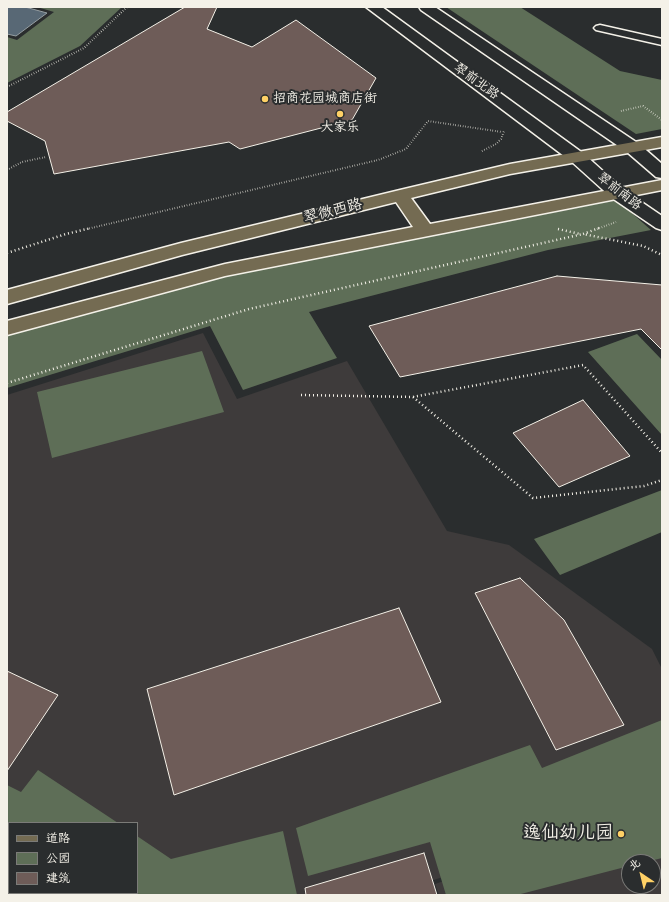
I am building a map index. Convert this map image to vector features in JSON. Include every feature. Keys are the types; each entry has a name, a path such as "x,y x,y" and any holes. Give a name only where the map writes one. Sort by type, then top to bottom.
{"main road":[{"name":"翠前北路","path":"373,7 578,158"},
{"path":"426,7 633,148 662,173"},
{"name":"翠微西路","path":"7,297 180,248 510,169 662,142"},
{"name":"翠前南路","path":"578,158 618,194 662,224"},
{"path":"7,328 225,270 662,185"},
{"path":"400,196 425,231"}],"lane":[{"path":"600,28 662,42"}],"path":[{"path":"7,87 84,48 128,7"},
{"path":"7,253 66,234 378,160 406,149 428,121 511,134"},
{"path":"481,151 496,144 501,139 505,127"},
{"path":"7,170 22,162 46,157"},
{"path":"7,383 249,309 583,234 622,220"},
{"path":"583,234 643,246 662,255"},
{"path":"301,395 413,397 583,365 662,453"},
{"path":"413,397 533,498 644,486 662,480"}],"shaded area":[{"path":"203,333 237,399 347,361 447,531 509,545 652,649 662,669 662,802 431,881 435,895 22,895 21,894 138,894 138,822 8,822 7,882 7,395"},
{"name":"逸仙幼儿园","path":"662,806 662,895 439,895 435,884"}],"green space":[{"path":"37,7 122,7 80,46 7,83 7,37 17,40 54,12"},
{"path":"446,7 520,7 620,71 662,80 662,129 636,134"},
{"path":"617,200 651,230 548,250 309,312 337,358 243,390 210,326 7,388 7,335 228,276"},
{"path":"637,334 662,360 662,435 588,352"},
{"path":"202,351 224,412 52,458 37,392"},
{"path":"662,490 662,532 560,575 534,539"},
{"path":"662,720 662,858 661,854 621,854 621,868 517,895 446,895 430,842 308,876 296,828 530,745 542,768"},
{"path":"38,770 116,822 8,822 8,858 7,785 21,792"},
{"path":"283,831 297,895 49,894 138,894 138,837 171,859"}],"water":[{"path":"7,7 25,7 47,13 16,36 7,34"}],"building":[{"path":"185,7 217,7 207,29 252,47 296,20 376,78 352,120 240,149 229,142 54,174 45,141 7,121 7,112"},
{"path":"557,276 662,285 662,350 641,329 400,377 369,326"},
{"path":"583,400 630,456 559,487 513,433"},
{"path":"520,578 564,620 624,725 556,750 475,593"},
{"path":"399,608 441,702 174,795 147,689"},
{"path":"7,671 58,695 7,771"},
{"path":"424,853 437,895 306,895 305,888"}],"place":[{"name":"招商花园城商店街","path":"265,99"},
{"name":"大家乐","path":"340,114"},
{"name":"逸仙幼儿园","path":"621,834"}]}
